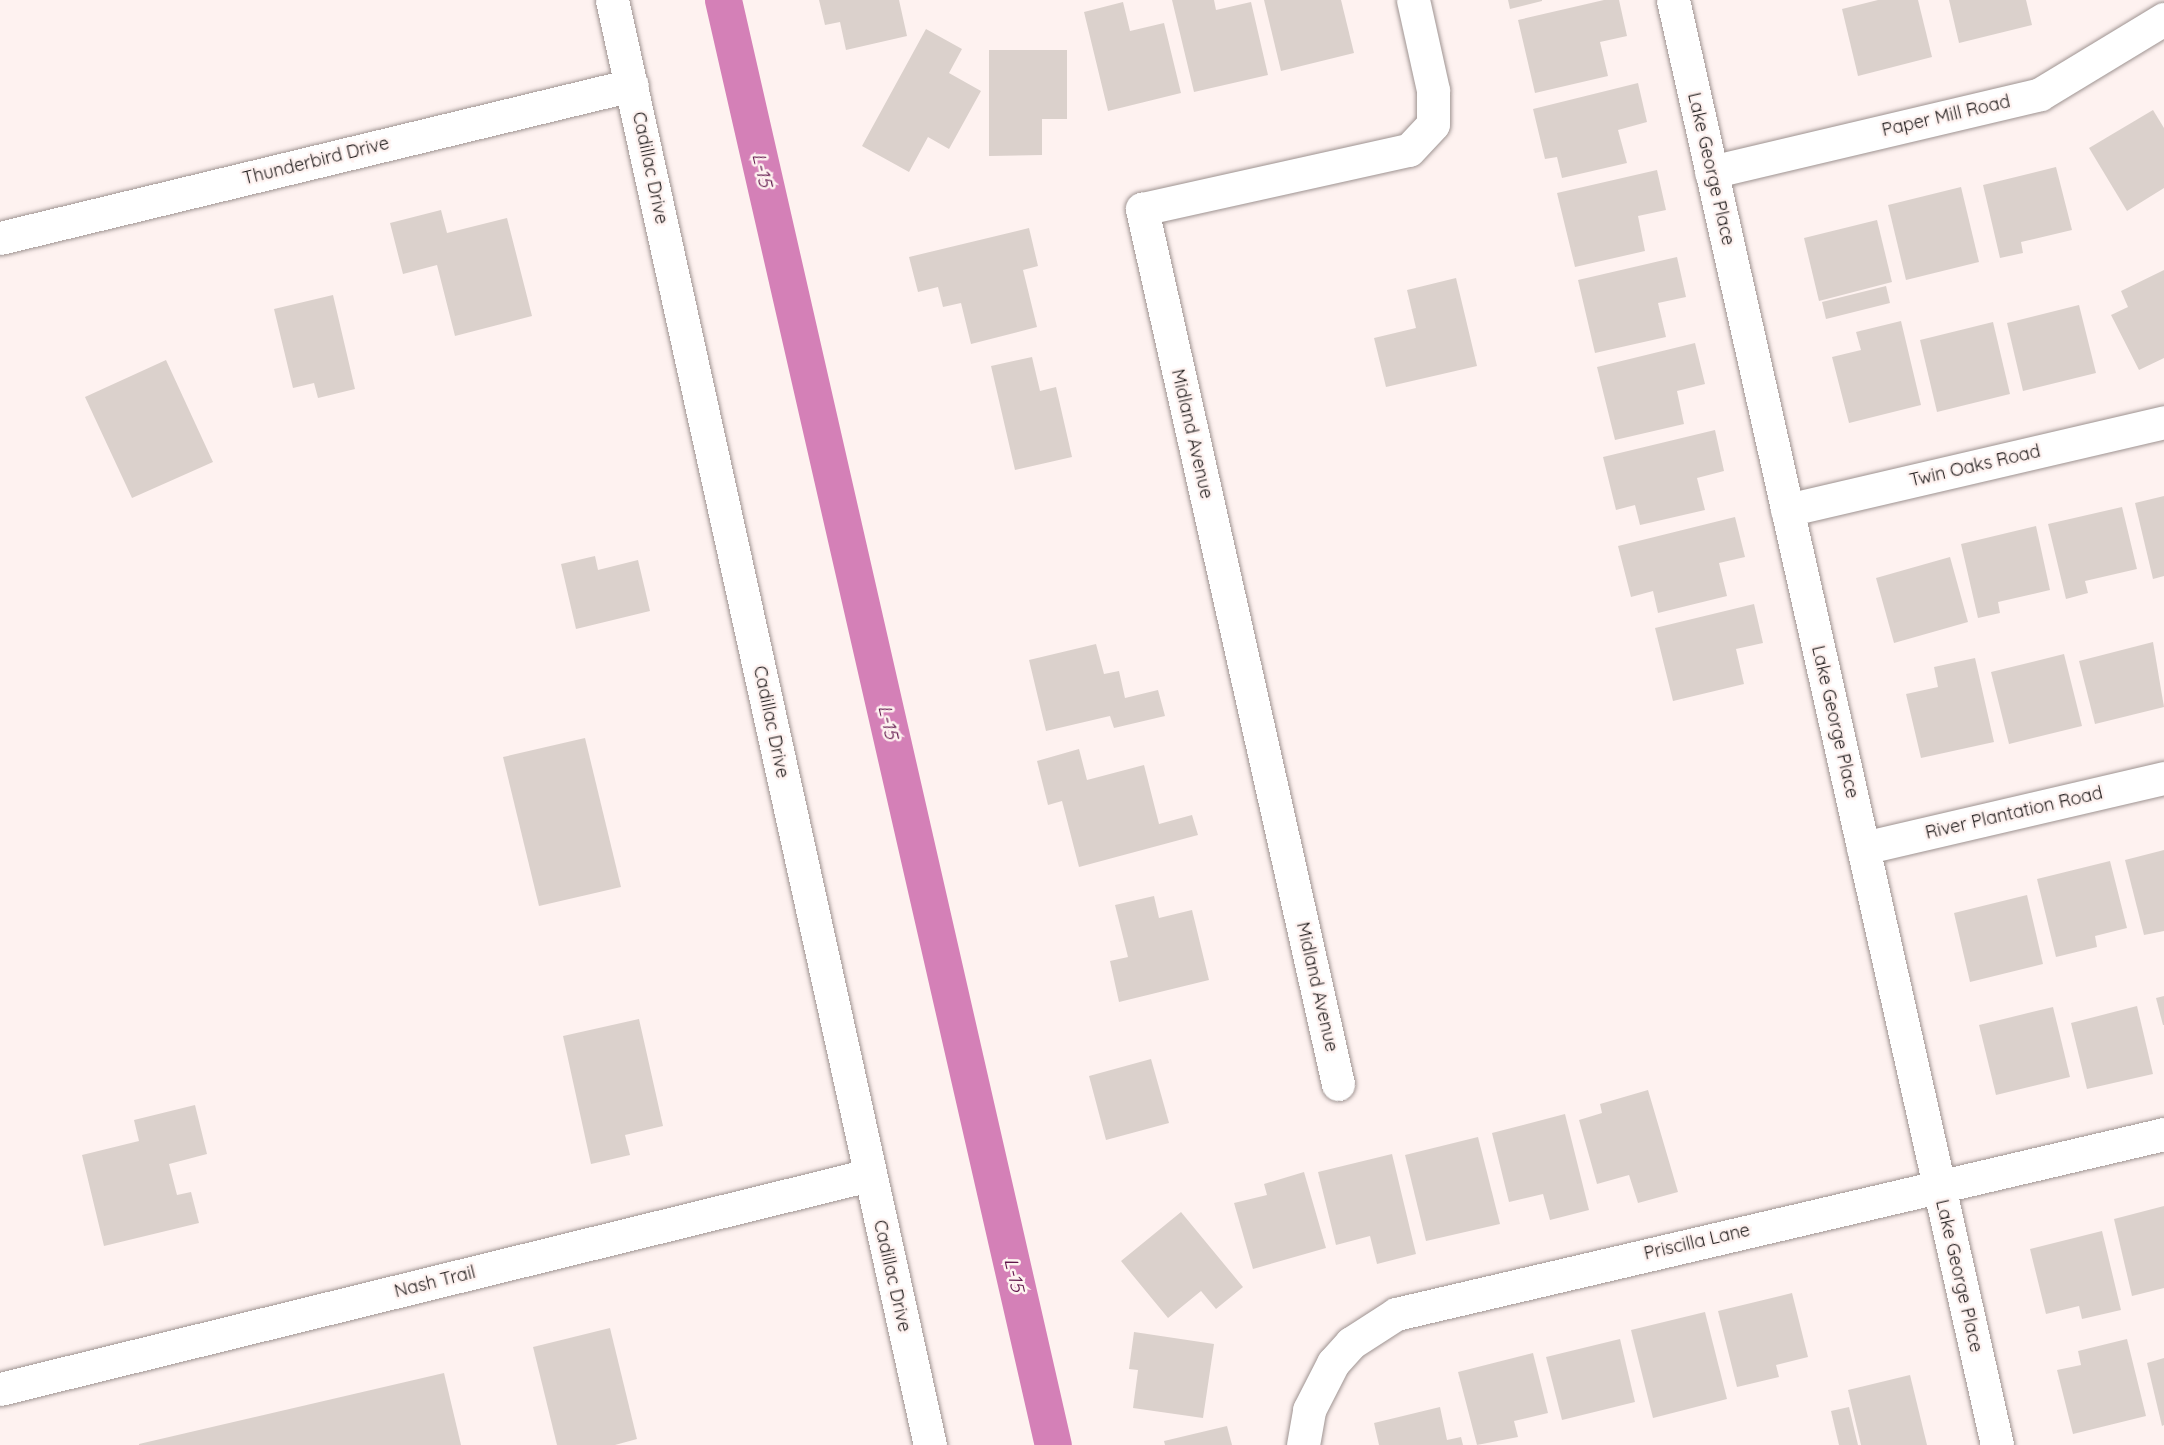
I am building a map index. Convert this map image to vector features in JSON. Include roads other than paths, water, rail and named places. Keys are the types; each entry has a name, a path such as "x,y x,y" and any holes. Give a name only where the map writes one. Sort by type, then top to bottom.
{"street":[{"name":"Cadillac Drive","path":"612,0 930,1445"},
{"name":"Midland Avenue","path":"1338,1084 1142,209 1409,150 1433,124 1433,90 1413,0"},
{"name":"Lake George Place","path":"1672,0 1997,1445"},
{"name":"Paper Mill Road","path":"1711,172 2040,94 2164,19"},
{"name":"Thunderbird Drive","path":"0,238 632,85"},
{"name":"Twin Oaks Road","path":"1787,510 2164,422"},
{"name":"River Plantation Road","path":"1863,848 2164,778"},
{"name":"Priscilla Lane","path":"1303,1445 1309,1410 1333,1363 1362,1335 1396,1314 2164,1133"},
{"name":"Nash Trail","path":"0,1389 869,1175"}],"waterway":[{"name":"L-15","path":"723,0 1053,1445"}]}
